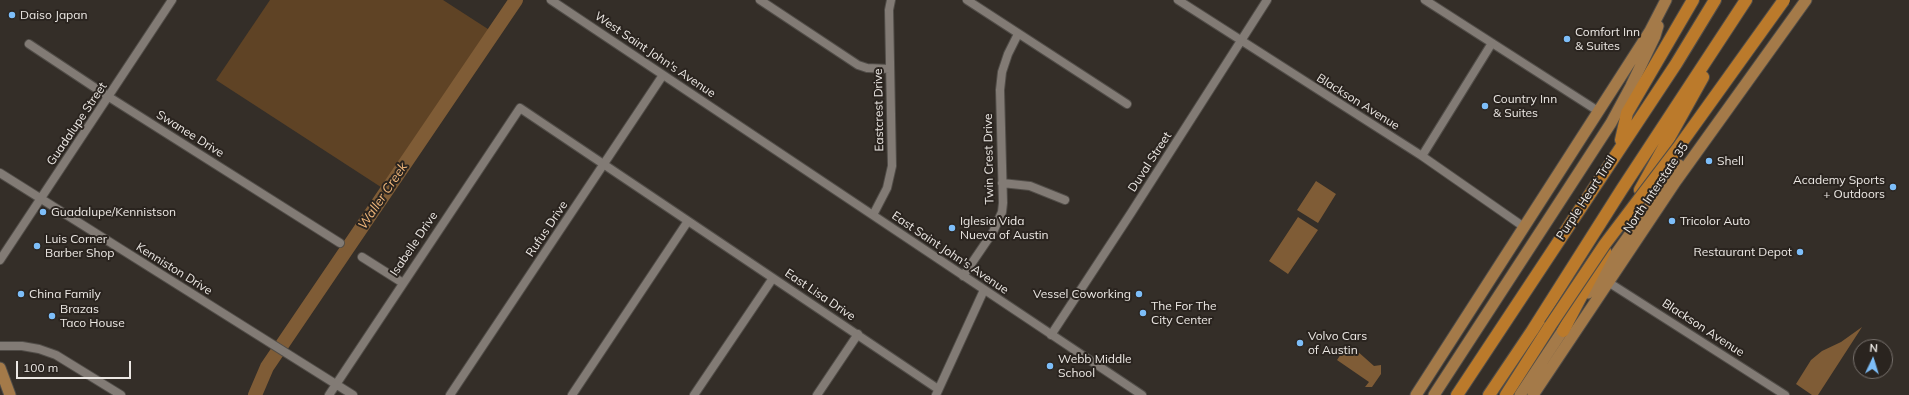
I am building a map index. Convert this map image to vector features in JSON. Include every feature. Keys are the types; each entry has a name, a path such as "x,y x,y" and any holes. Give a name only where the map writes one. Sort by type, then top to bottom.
{"highway":[{"path":"1619,148 1627,113 1693,0"},
{"name":"Purple Heart Trail","path":"1457,395 1676,64 1715,0"},
{"name":"Purple Heart Trail","path":"1489,395 1746,0"},
{"path":"1506,395 1605,244 1680,145 1784,0"},
{"path":"1563,331 1608,247 1693,98 1725,31"}],"main road":[{"name":"North Interstate 35","path":"1533,395 1608,282 1734,98 1806,0"},
{"path":"1416,395 1598,112 1665,4"},
{"path":"1434,395 1611,123 1655,36 1665,4"},
{"path":"1520,395 1614,255 1694,143 1734,98"},
{"path":"0,368 10,395"}],"street":[{"name":"Guadalupe Street","path":"0,260 172,0"},
{"path":"760,0 858,65 867,68 890,69"},
{"name":"Eastcrest Drive","path":"873,215 887,188 892,166 889,10 891,0"},
{"path":"967,0 1127,104"},
{"name":"Blackson Avenue","path":"1178,0 1241,42 1422,156 1524,227"},
{"name":"Duval Street","path":"1051,334 1131,213 1267,0"},
{"path":"1425,0 1598,112"},
{"name":"West Saint John's Avenue","path":"555,1 746,130"},
{"name":"Twin Crest Drive","path":"963,276 999,221 1003,203 1000,90 1002,72 1008,54 1018,34"},
{"path":"1422,156 1492,43"},
{"name":"Swanee Drive","path":"29,44 109,97 340,243"},
{"name":"Rufus Drive","path":"450,395 663,75"},
{"name":"East Lisa Drive","path":"520,108 858,334 937,392"},
{"name":"Isabelle Drive","path":"329,395 520,108"},
{"name":"East Saint John's Avenue","path":"746,130 1142,395"},
{"name":"Kenniston Drive","path":"0,173 336,385"},
{"path":"1002,183 1030,186 1065,200"},
{"path":"572,395 688,220"},
{"path":"362,256 403,283"},
{"path":"694,395 773,278"},
{"name":"Blackson Avenue","path":"1608,282 1785,395"},
{"path":"937,392 984,290"},
{"path":"817,395 858,334"},
{"path":"0,346 22,346 39,349 56,355 121,395"},
{"path":"336,385 353,395"}],"shaded area":[{"path":"270,0 443,0 491,31 387,191 216,80"},
{"path":"1316,181 1336,194 1318,223 1297,210"},
{"path":"1298,217 1318,230 1288,274 1269,261"},
{"path":"1862,327 1818,395 1812,395 1796,384 1811,360 1822,351 1841,342"},
{"path":"1349,349 1356,350 1374,366 1381,365 1381,374 1372,387 1365,387 1369,382 1337,360 1343,351"}],"waterway":[{"name":"Waller Creek","path":"255,395 267,367 516,0"}],"place":[{"name":"Daiso Japan","path":"12,15"},
{"name":"Comfort Inn & Suites","path":"1567,39"},
{"name":"Country Inn & Suites","path":"1485,106"},
{"name":"Shell","path":"1709,161"},
{"name":"Academy Sports + Outdoors","path":"1893,187"},
{"name":"Guadalupe/Kennistson","path":"43,212"},
{"name":"Tricolor Auto","path":"1672,221"},
{"name":"Iglesia Vida Nueva of Austin","path":"952,228"},
{"name":"Luis Corner Barber Shop","path":"37,246"},
{"name":"Restaurant Depot","path":"1800,252"},
{"name":"China Family","path":"21,294"},
{"name":"Vessel Coworking","path":"1139,294"},
{"name":"The For The City Center","path":"1143,313"},
{"name":"Brazas Taco House","path":"52,316"},
{"name":"Volvo Cars of Austin","path":"1300,343"},
{"name":"Webb Middle School","path":"1050,366"}]}
